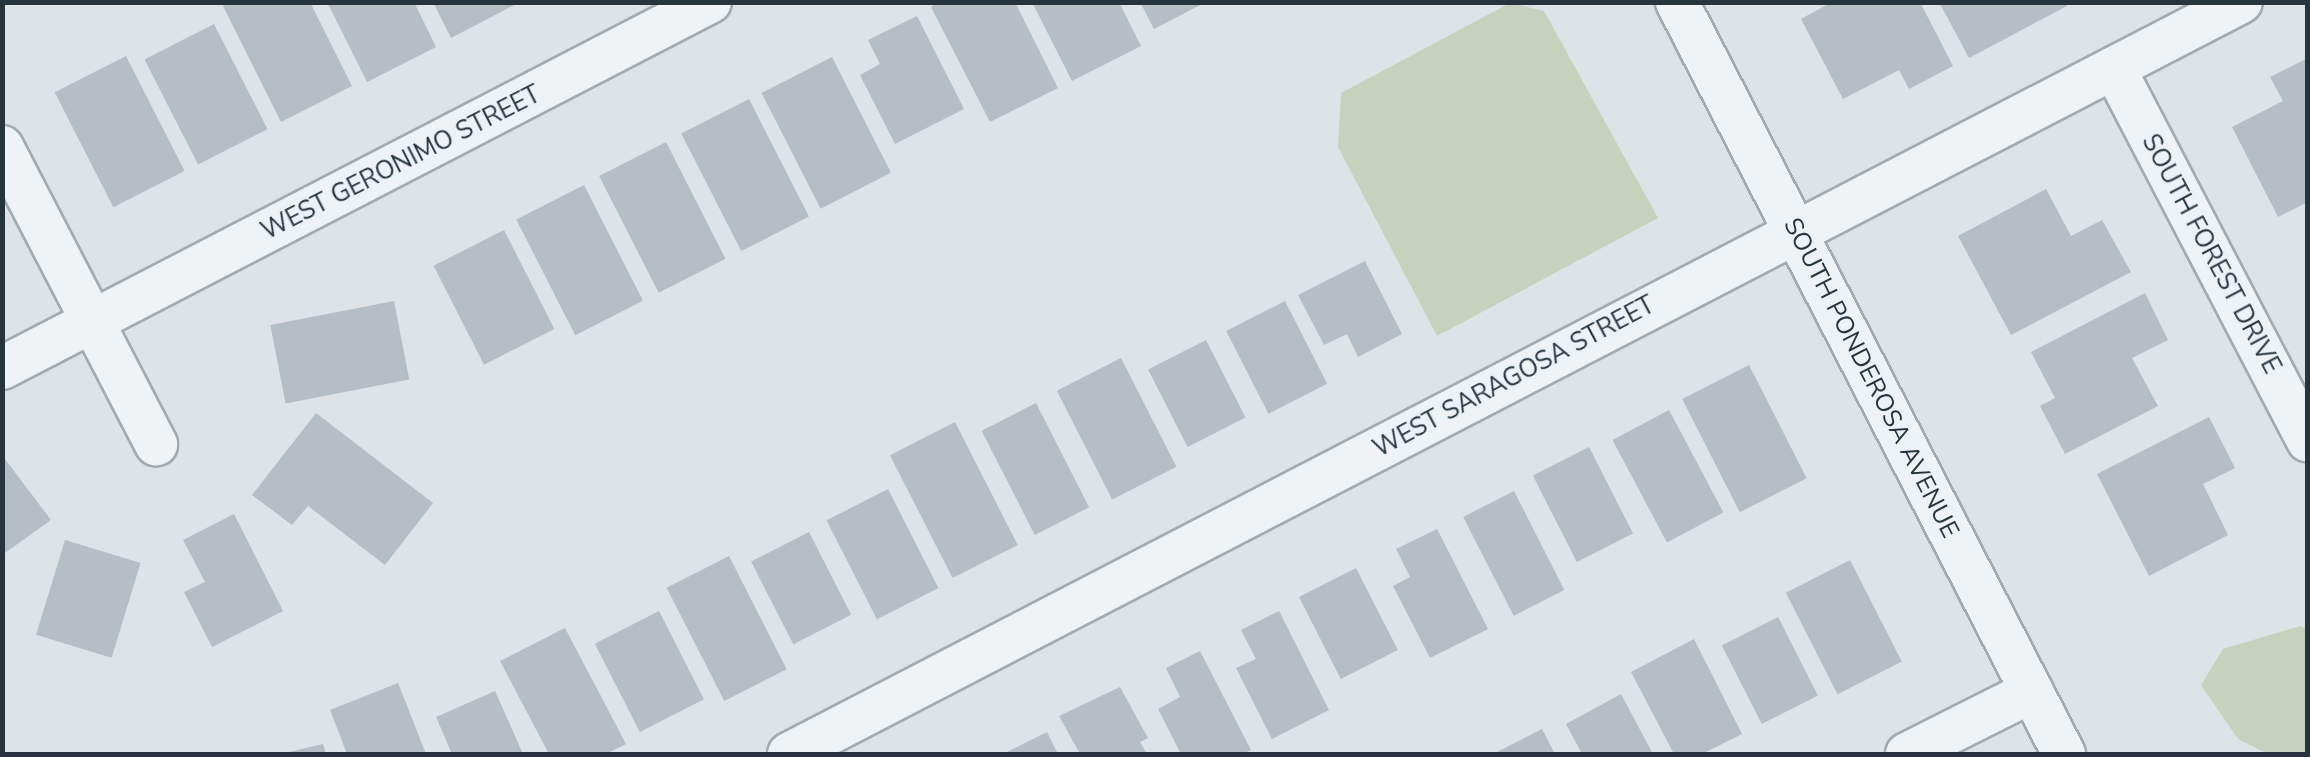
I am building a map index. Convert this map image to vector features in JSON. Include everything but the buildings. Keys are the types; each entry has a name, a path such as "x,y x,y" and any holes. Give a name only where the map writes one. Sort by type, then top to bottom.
{"street":[{"name":"WEST GERONIMO STREET","path":"2,368 710,2"},
{"name":"SOUTH PONDEROSA AVENUE","path":"1677,2 2064,754"},
{"name":"WEST SARAGOSA STREET","path":"790,754 2240,2"},
{"name":"SOUTH FOREST DRIVE","path":"2114,68 2308,440"},
{"path":"2,147 156,444"},
{"path":"1907,754 2032,691"}],"green space":[{"path":"1510,3 1544,11 1658,218 1437,336 1338,147 1341,93"},
{"path":"2300,626 2307,629 2307,754 2268,754 2238,739 2201,685 2223,649"}]}
